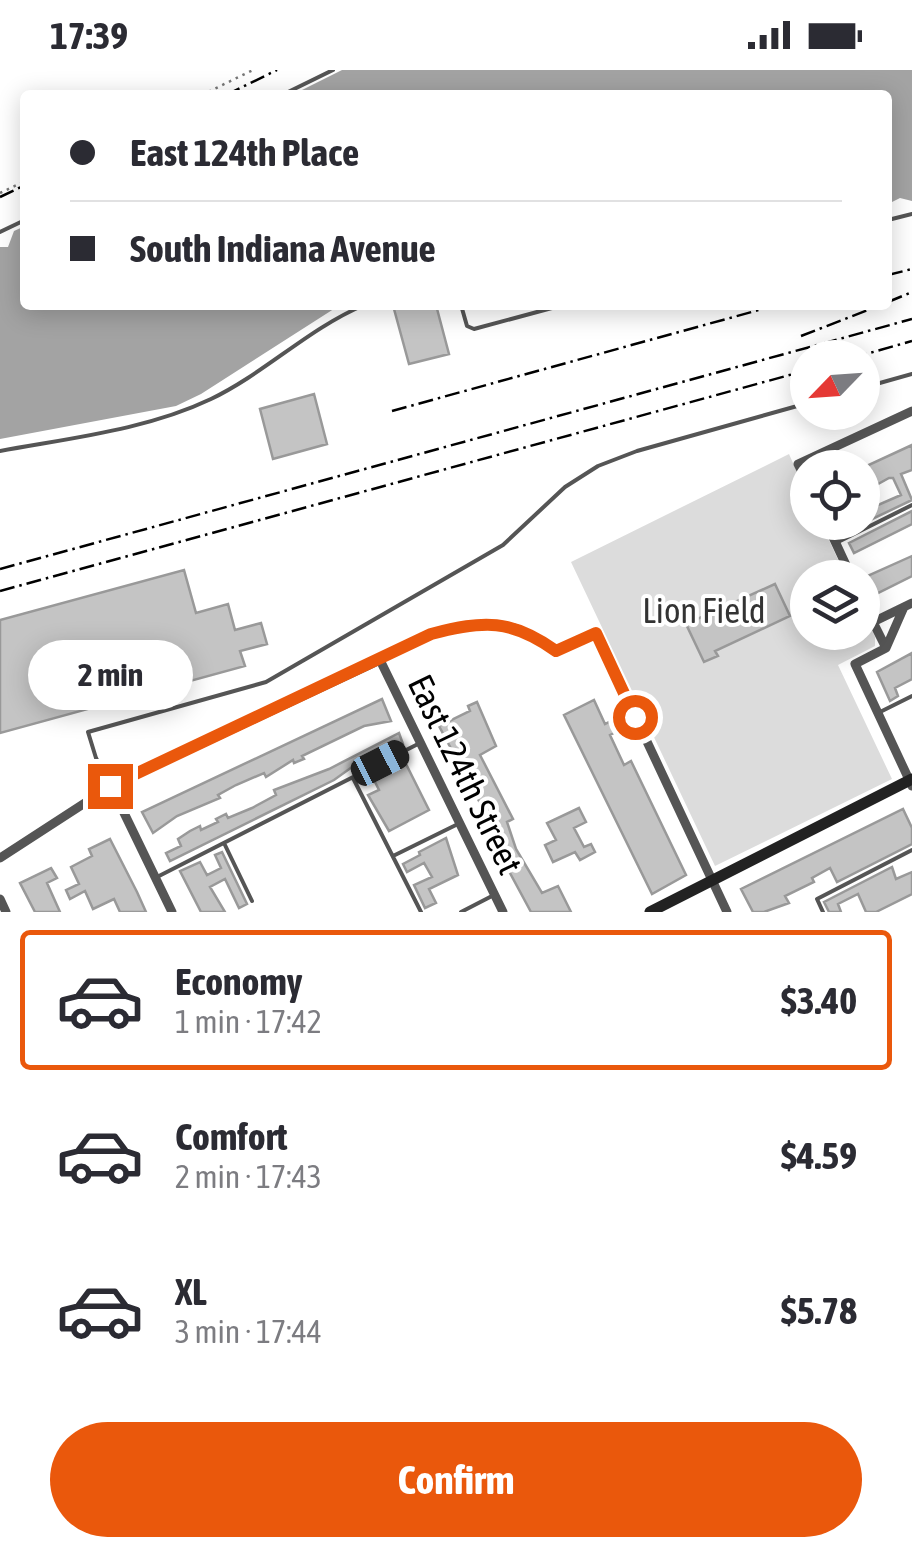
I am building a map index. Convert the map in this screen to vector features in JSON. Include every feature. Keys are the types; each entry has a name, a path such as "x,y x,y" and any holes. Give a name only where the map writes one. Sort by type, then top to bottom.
{"main road":[{"path":"650,912 911,782"}],"street":[{"path":"828,450 912,411"},
{"path":"835,540 844,560"},
{"path":"880,619 908,605"},
{"path":"908,605 886,648 854,664 911,782"},
{"path":"596,633 727,912"},
{"path":"880,636 886,648"},
{"path":"0,858 110,786 380,660"},
{"name":"East 124th Street","path":"380,660 503,912"},
{"path":"110,786 172,912"},
{"path":"0,899 6,912"}],"lane":[{"path":"292,90 333,70"},
{"path":"0,451 187,410 215,397 354,310"},
{"path":"462,310 467,326 474,329 544,310"},
{"path":"880,383 912,374"},
{"path":"110,786 88,732 266,682 503,545 565,487 598,466 637,451 790,408"},
{"path":"836,543 912,505"},
{"path":"380,660 431,634 464,626 516,626 556,651 596,633"},
{"path":"878,713 912,696"},
{"path":"155,878 420,742"},
{"path":"352,777 421,912"},
{"path":"393,856 460,823"},
{"path":"224,843 252,900"},
{"path":"823,912 817,899 912,850"},
{"path":"461,912 494,894"}],"path":[{"path":"212,90 253,70"}],"green space":[{"name":"Lion Field","path":"789,454 790,540 829,540 838,560 790,560 790,650 867,650 838,665 892,779 715,866 571,562"}],"shaded area":[{"path":"342,70 912,70 912,201 900,198 892,202 892,90 302,90"},
{"path":"20,228 20,310 332,310 176,406 0,439 0,247 8,247 14,231"}],"building":[{"path":"394,310 437,310 449,354 409,364"},
{"path":"314,394 327,444 273,459 260,409"},
{"path":"912,445 912,470 901,474 912,500 880,515 880,504 901,495 893,478 880,483 880,460"},
{"path":"912,511 912,524 880,540 880,527"},
{"path":"855,540 880,540 854,553 849,543"},
{"path":"912,556 912,576 880,592 880,570"},
{"path":"184,570 196,613 228,604 235,630 261,623 267,644 240,651 245,666 0,733 0,620"},
{"path":"775,584 790,616 715,651 718,656 704,662 686,624"},
{"path":"912,653 912,679 895,688 898,696 890,701 877,672"},
{"path":"382,699 391,721 364,726 266,777 264,773 236,785 218,795 220,798 177,816 153,833 142,812"},
{"path":"594,700 605,724 615,719 620,730 610,735 624,765 631,761 686,875 652,894 564,715"},
{"path":"477,702 496,746 480,755 513,819 507,822 516,849 542,893 558,886 571,912 531,912 504,862 500,864 494,854 487,837 496,833 439,726 470,711 468,706"},
{"path":"399,733 403,744 398,748 359,762 334,780 170,861 166,853 181,846 178,839 190,831 218,822 216,819 226,814 228,818 252,808 276,795 274,790 329,769"},
{"path":"403,758 429,810 389,831 368,795 379,790 374,780 386,773 383,768"},
{"path":"579,808 586,822 574,828 584,847 591,844 595,852 580,860 575,852 553,862 545,845 556,840 547,823"},
{"path":"903,809 912,828 912,844 837,882 830,868 812,878 814,882 785,896 789,903 753,912 741,889"},
{"path":"446,838 458,875 429,889 436,903 425,908 414,885 432,877 424,863 407,872 403,864"},
{"path":"110,839 146,912 120,912 114,899 93,909 85,891 70,899 66,890 79,884 71,867 92,856 89,849"},
{"path":"222,852 247,904 239,908 225,879 210,887 225,912 201,912 180,871 200,862 207,875 221,868 215,855"},
{"path":"892,867 896,879 912,872 912,894 876,912 866,912 858,894 838,904 841,912 829,912 824,902"},
{"path":"51,868 57,878 47,883 60,912 35,912 20,883"}],"railway":[{"path":"236,90 277,70"},
{"path":"0,197 20,187"},
{"path":"892,274 912,269"},
{"path":"892,300 912,292"},
{"path":"392,411 759,310"},
{"path":"801,336 868,310"},
{"path":"0,569 912,319"},
{"path":"880,350 912,341"},
{"path":"0,591 790,375"}],"route":[{"path":"110,786 431,634 464,626 516,626 556,651 596,633 635,717"}]}
